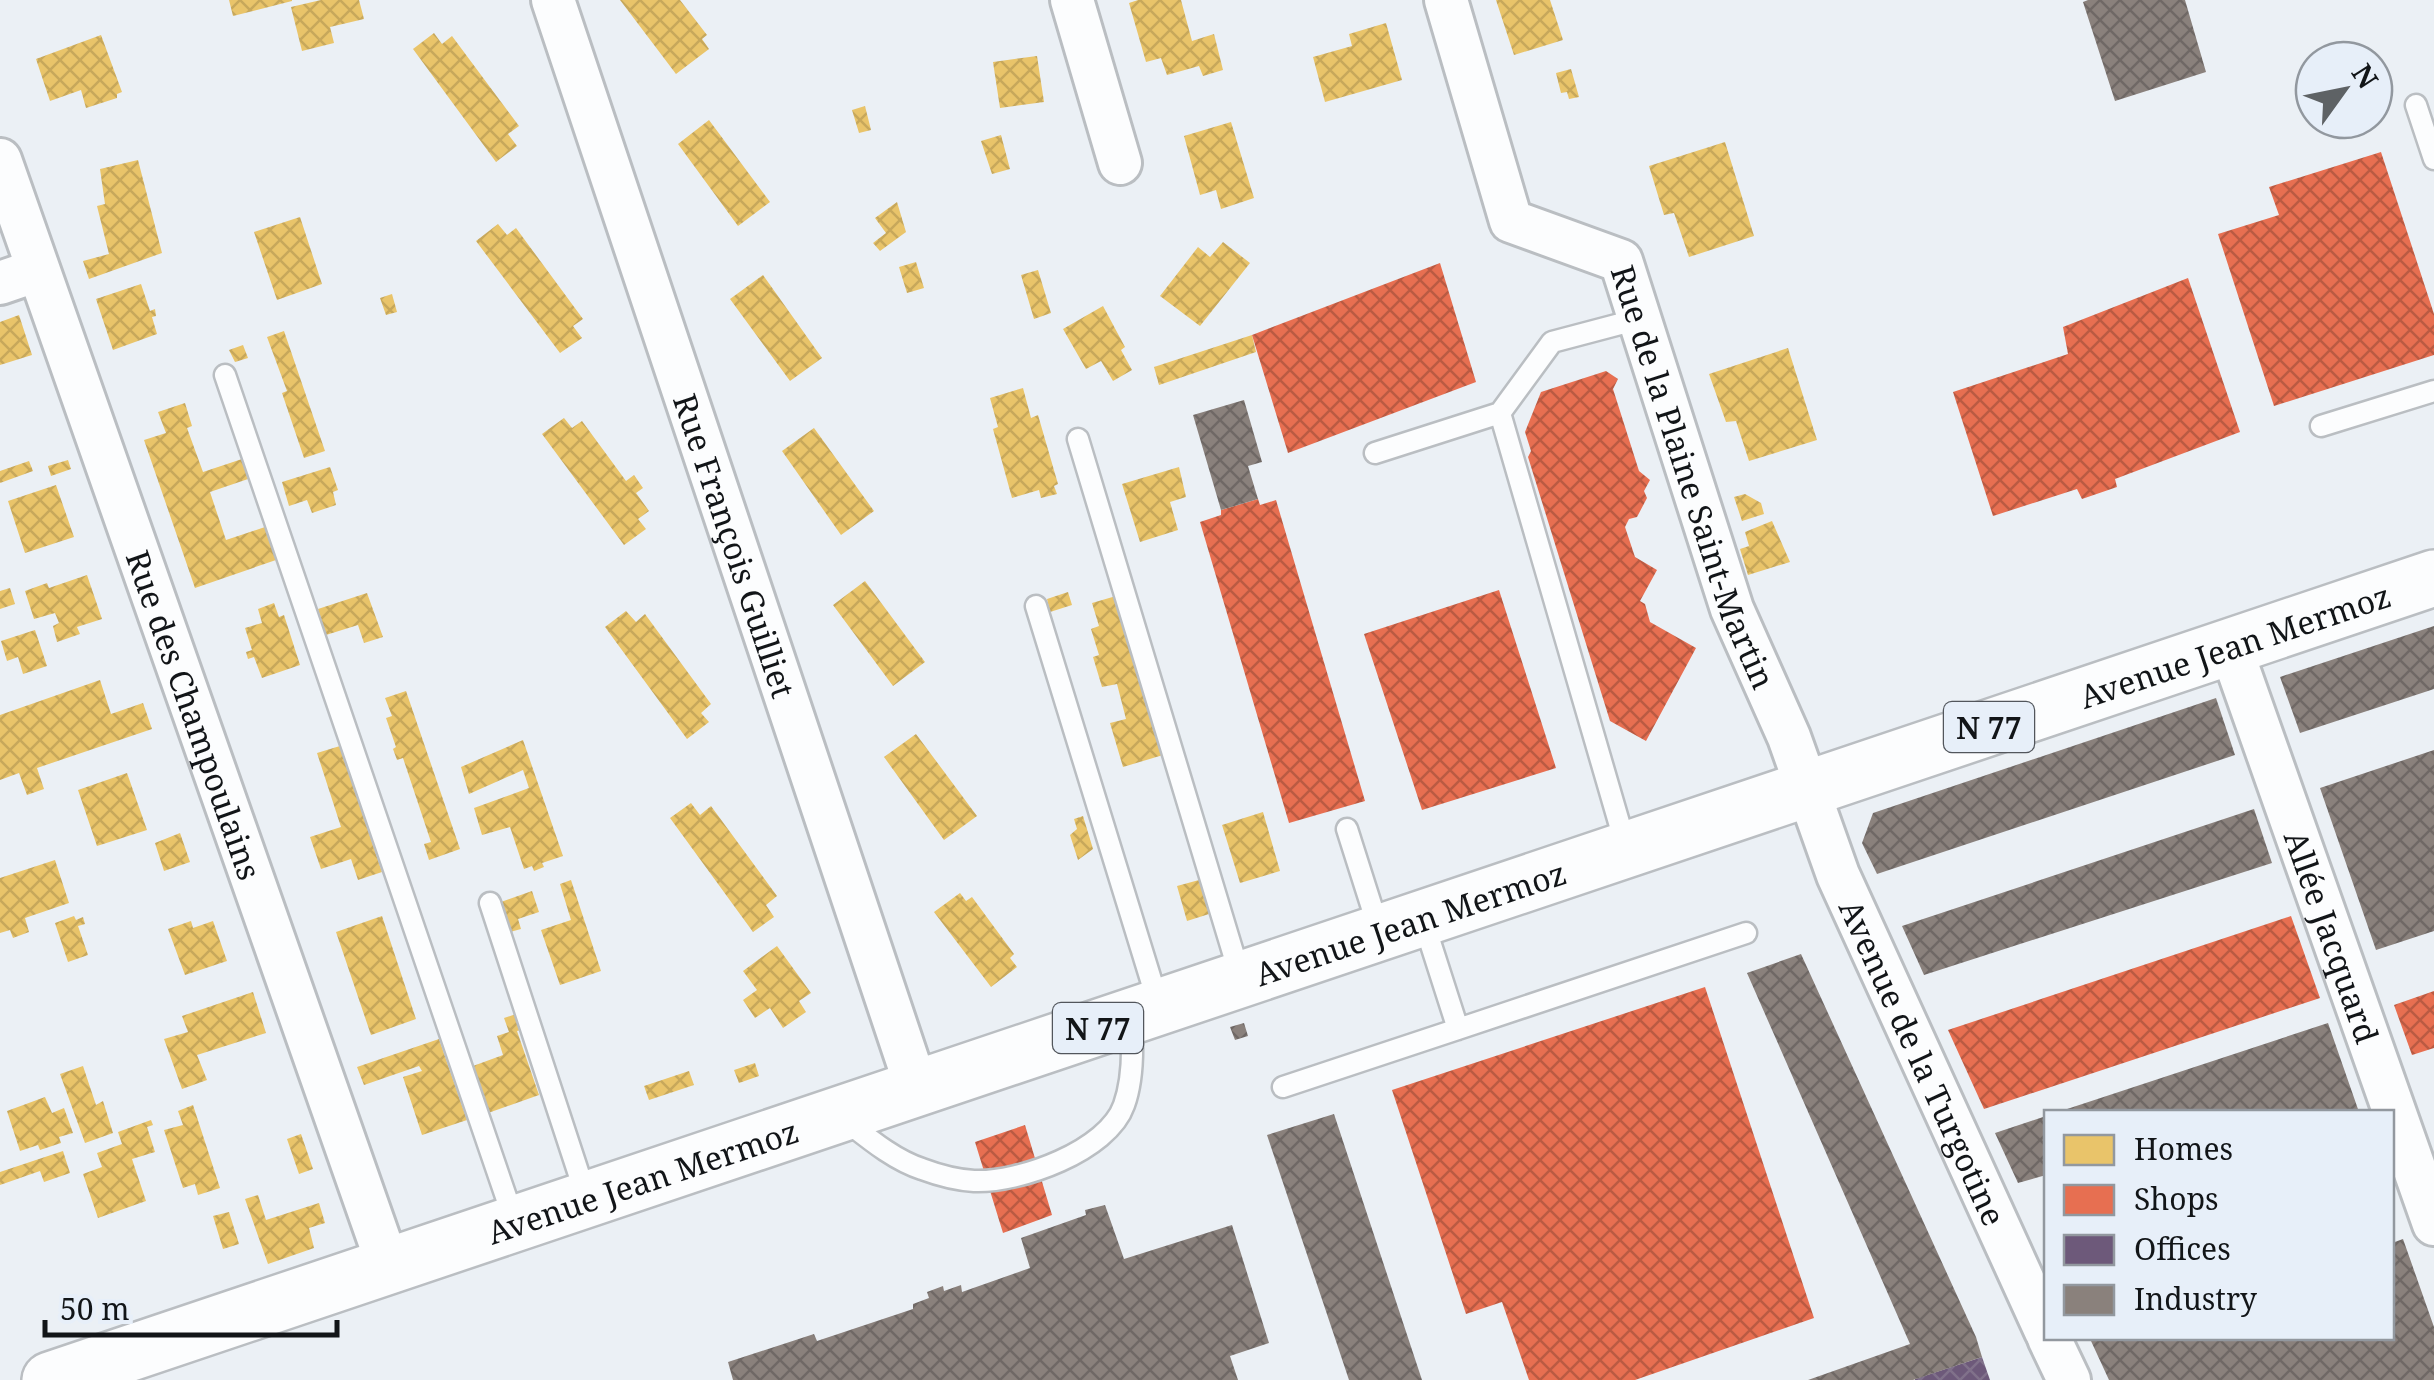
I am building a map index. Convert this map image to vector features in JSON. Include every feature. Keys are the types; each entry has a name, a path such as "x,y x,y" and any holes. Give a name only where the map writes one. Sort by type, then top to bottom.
{"main road":[{"name":"Avenue Jean Mermoz","path":"389,1268 2434,578"},
{"name":"N 77","path":"50,1380 119,1369 389,1268"}],"street":[{"name":"Rue François Guilliet","path":"553,0 918,1089"},
{"path":"1072,0 1120,163"},
{"name":"Rue de la Plaine Saint-Martin","path":"1446,0 1511,221 1621,261 1732,608 1789,737 1808,791"},
{"name":"Rue des Champoulains","path":"0,160 19,276 389,1268"},
{"name":"Allée Jacquard","path":"2230,646 2394,1110"},
{"name":"Avenue de la Turgotine","path":"1808,791 1838,876 2044,1325"},
{"name":"Allée Jacquard","path":"2394,1111 2434,1224"},
{"name":"Avenue de la Turgotine","path":"2051,1340 2069,1380"}],"lane":[{"path":"2416,105 2434,159"},
{"path":"1375,453 1500,413 1552,342 1640,319"},
{"path":"225,374 516,1225"},
{"path":"2321,426 2434,391"},
{"path":"1500,413 1627,852"},
{"path":"1078,438 1241,981"},
{"path":"840,1115 876,1144 917,1168 978,1182 1025,1173 1064,1159 1101,1138 1124,1107 1145,1012 1036,606"},
{"path":"1347,829 1458,1029"},
{"path":"490,903 588,1200"},
{"path":"1283,1086 1746,933"}],"building: Homes":[{"path":"229,0 292,0 292,1 233,16"},
{"path":"321,0 359,0 364,19 330,27 334,43 302,51 291,7"},
{"path":"620,0 680,0 707,35 702,39 709,49 676,74"},
{"path":"1181,0 1192,41 1214,34 1223,70 1203,76 1199,66 1167,75 1161,58 1146,62 1129,3"},
{"path":"1496,0 1550,0 1563,40 1514,55"},
{"path":"1386,23 1402,80 1325,102 1313,57 1352,46 1349,34"},
{"path":"434,33 442,44 452,36 519,126 508,134 517,146 496,162 413,49"},
{"path":"101,35 122,92 117,98 86,108 81,90 50,101 36,59"},
{"path":"1037,56 1044,102 1000,108 993,62"},
{"path":"1571,69 1579,97 1569,99 1567,92 1561,93 1556,73"},
{"path":"865,106 871,130 859,133 852,110"},
{"path":"709,120 770,202 738,226 678,144"},
{"path":"1231,122 1254,198 1221,209 1216,190 1200,195 1184,136"},
{"path":"1001,135 1010,169 992,174 981,141"},
{"path":"1725,142 1754,236 1689,257 1674,213 1664,215 1649,166"},
{"path":"138,160 162,253 89,279 83,261 109,254 97,206 105,204 100,169"},
{"path":"897,202 906,232 880,251 873,243 886,233 875,218"},
{"path":"300,217 322,284 277,300 254,232"},
{"path":"498,224 507,235 516,228 583,319 573,326 582,338 560,353 476,241"},
{"path":"1223,242 1250,263 1200,326 1160,296 1198,247 1210,257"},
{"path":"916,262 924,288 907,293 899,267"},
{"path":"1038,270 1051,313 1034,319 1021,275"},
{"path":"763,275 822,358 790,381 730,299"},
{"path":"141,284 150,311 155,309 156,316 152,317 157,334 113,350 96,299"},
{"path":"392,294 397,312 386,315 380,298"},
{"path":"1103,306 1125,347 1121,350 1132,370 1113,381 1101,361 1086,369 1063,329"},
{"path":"19,315 32,355 0,365 0,322"},
{"path":"284,331 325,451 304,458 282,393 287,391 267,337"},
{"path":"1252,335 1256,352 1159,385 1154,367"},
{"path":"243,345 248,358 235,362 229,350"},
{"path":"1788,348 1817,440 1749,461 1736,421 1726,422 1709,374"},
{"path":"1023,388 1031,418 1038,415 1058,484 1054,486 1057,494 1041,498 1039,490 1012,498 993,429 998,427 990,398"},
{"path":"185,403 192,426 187,428 203,472 242,459 248,479 210,492 226,540 265,527 276,560 195,588 144,440 166,433 158,412"},
{"path":"564,418 572,428 582,421 626,481 634,475 643,488 636,493 649,511 638,519 646,529 624,545 542,434"},
{"path":"814,428 874,511 841,535 782,451"},
{"path":"68,460 71,469 51,476 48,466"},
{"path":"29,461 33,471 0,483 0,471"},
{"path":"330,467 338,490 333,492 336,505 312,513 307,500 289,506 282,482"},
{"path":"1179,467 1186,497 1170,502 1178,530 1140,542 1122,484"},
{"path":"56,485 74,537 25,553 8,501"},
{"path":"1745,494 1761,503 1764,514 1742,521 1734,497"},
{"path":"1772,521 1790,562 1748,575 1740,549 1749,546 1745,532"},
{"path":"87,575 102,619 77,627 80,634 57,642 53,626 59,623 55,613 34,619 25,591 47,583 49,588"},
{"path":"865,581 925,662 893,686 833,605"},
{"path":"10,588 15,604 0,609 0,591"},
{"path":"1068,592 1072,605 1050,612 1047,599"},
{"path":"367,593 383,637 364,643 358,625 326,635 318,609"},
{"path":"1116,596 1163,755 1123,767 1110,723 1126,719 1117,684 1102,687 1093,657 1099,655 1091,629 1099,626 1092,603"},
{"path":"274,603 279,617 284,615 300,665 262,678 254,657 248,659 246,652 252,650 245,628 262,623 258,609"},
{"path":"626,611 636,622 645,614 711,704 701,713 709,722 687,739 605,627"},
{"path":"35,630 47,666 23,674 18,657 7,661 1,641"},
{"path":"100,680 111,714 143,703 152,729 37,768 44,789 27,795 19,773 0,780 0,715"},
{"path":"406,691 460,849 429,860 424,844 431,842 403,758 397,760 393,749 396,747 386,718 392,716 385,698"},
{"path":"916,734 977,816 944,840 884,757"},
{"path":"523,740 563,856 542,863 544,867 534,871 532,866 524,869 510,827 482,835 474,808 529,788 523,770 469,794 461,767"},
{"path":"340,746 382,872 358,880 351,859 321,869 310,837 341,827 317,753"},
{"path":"127,773 147,830 97,846 78,790"},
{"path":"691,803 700,815 711,806 777,896 766,905 774,917 753,932 670,818"},
{"path":"1263,812 1280,871 1240,883 1222,825"},
{"path":"1083,816 1093,849 1078,860 1070,835 1077,829 1074,819"},
{"path":"180,833 190,862 164,871 155,843"},
{"path":"55,860 69,903 25,918 29,932 13,938 10,930 0,933 0,878"},
{"path":"571,880 601,971 560,985 541,930 571,920 560,884"},
{"path":"1199,880 1209,914 1187,921 1177,886"},
{"path":"532,891 539,912 518,919 521,929 510,932 501,902"},
{"path":"960,893 966,901 972,897 1014,954 1010,958 1017,967 991,987 934,912"},
{"path":"74,916 76,920 83,917 85,924 78,926 88,955 68,962 55,923"},
{"path":"382,916 416,1019 371,1035 336,932"},
{"path":"191,921 193,928 213,921 227,961 185,975 168,929"},
{"path":"777,946 811,993 799,1001 806,1012 783,1028 770,1008 755,1018 743,1000 757,990 743,971"},
{"path":"253,992 266,1033 197,1055 207,1080 182,1089 164,1039 188,1032 182,1016"},
{"path":"516,1014 521,1030 517,1031 539,1095 488,1113 473,1066 503,1055 497,1036 509,1032 504,1018"},
{"path":"439,1039 467,1120 422,1135 403,1077 422,1071 419,1066 364,1085 357,1067"},
{"path":"755,1063 759,1076 739,1083 734,1070"},
{"path":"83,1066 96,1105 103,1101 113,1133 85,1143 60,1074"},
{"path":"689,1071 694,1085 649,1100 644,1086"},
{"path":"45,1097 52,1113 64,1108 73,1133 59,1137 61,1143 20,1151 7,1111"},
{"path":"193,1105 220,1188 198,1195 195,1184 183,1188 164,1130 183,1125 178,1111"},
{"path":"151,1120 153,1125 147,1127 155,1152 132,1159 146,1201 98,1218 83,1174 102,1167 97,1153 122,1144 118,1132"},
{"path":"301,1134 313,1169 299,1174 287,1139"},
{"path":"63,1151 70,1173 44,1182 40,1171 0,1185 0,1172"},
{"path":"258,1195 266,1220 319,1203 325,1223 309,1228 314,1248 268,1264 245,1199"},
{"path":"229,1212 239,1244 223,1249 213,1216"}],"building: Shops":[{"path":"2381,152 2434,314 2434,355 2274,406 2218,234 2279,215 2269,187"},
{"path":"1440,263 1476,382 1288,453 1252,335"},
{"path":"2188,278 2240,432 2115,479 2117,487 2082,499 2077,489 1993,516 1953,392 2068,354 2063,327"},
{"path":"1606,371 1618,379 1613,389 1639,471 1650,480 1644,491 1647,498 1637,517 1629,519 1625,527 1635,557 1657,570 1640,601 1645,604 1650,622 1696,648 1646,741 1610,721 1528,457 1531,451 1525,432 1541,392"},
{"path":"1258,499 1260,505 1276,500 1365,801 1289,823 1200,522 1221,515 1221,510"},
{"path":"1499,590 1556,768 1422,810 1364,634"},
{"path":"2291,916 2320,998 1984,1109 1948,1030"},
{"path":"1705,987 1814,1318 1635,1380 1529,1380 1502,1302 1466,1314 1392,1090"},
{"path":"2434,991 2434,1048 2412,1055 2394,1005"},
{"path":"1025,1125 1052,1215 1003,1233 975,1142"}],"building: Offices":[{"path":"1982,1357 1990,1380 1915,1380 1915,1379"}],"building: Industry":[{"path":"2185,0 2206,72 2115,101 2083,2"},
{"path":"1244,400 1262,462 1248,466 1258,499 1221,510 1193,415"},
{"path":"2434,626 2434,689 2300,733 2280,677"},
{"path":"2216,698 2235,755 1877,874 1862,843 1873,813"},
{"path":"2434,750 2434,931 2376,950 2320,788"},
{"path":"2254,809 2272,863 1924,975 1902,926"},
{"path":"1801,954 1982,1357 1913,1380 1808,1380 1910,1344 1747,973"},
{"path":"1244,1023 1248,1036 1235,1040 1230,1027"},
{"path":"2328,1023 2358,1110 2064,1110"},
{"path":"1334,1114 1422,1380 1349,1380 1267,1135"},
{"path":"2044,1117 2044,1176 2018,1183 1995,1133"},
{"path":"1105,1205 1124,1259 1232,1225 1269,1343 1230,1356 1238,1380 733,1380 728,1362 814,1334 817,1341 913,1309 913,1304 929,1298 927,1292 943,1286 944,1291 961,1285 962,1292 1030,1268 1021,1238"},
{"path":"2403,1239 2434,1327 2434,1380 2109,1380 2091,1341 2394,1340 2394,1242"}]}
